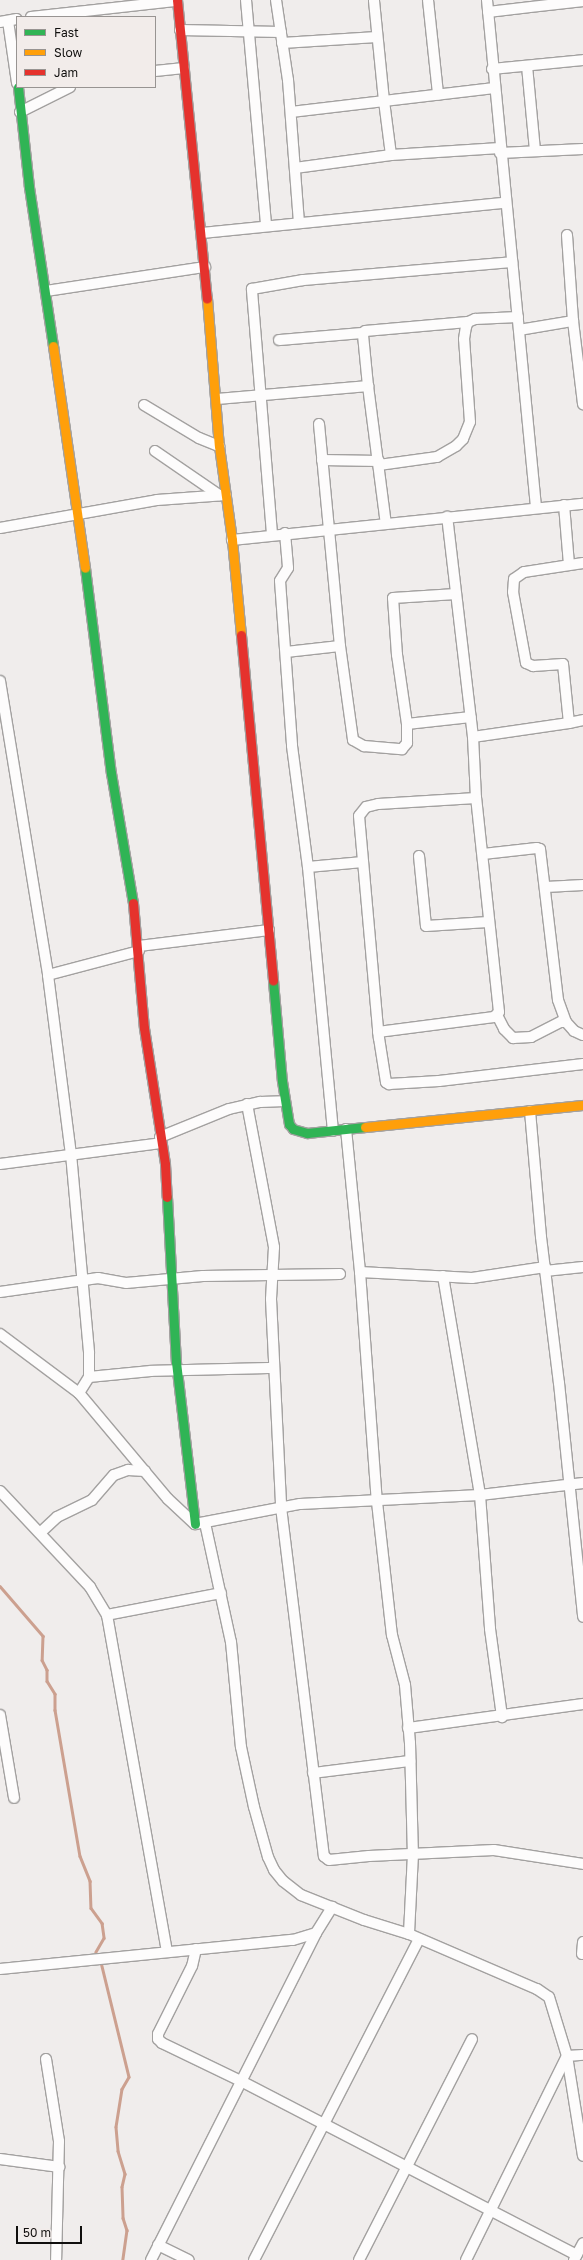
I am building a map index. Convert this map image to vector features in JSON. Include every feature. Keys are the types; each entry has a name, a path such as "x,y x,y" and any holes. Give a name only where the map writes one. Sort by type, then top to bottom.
{"street":[{"path":"246,0 266,226"},
{"path":"276,0 291,112 299,223"},
{"path":"374,0 391,155"},
{"path":"428,0 438,94"},
{"path":"487,0 492,69 536,507"},
{"path":"40,16 177,1 202,233 217,399 222,495 232,540 286,1114 293,1129 307,1133 333,1131 583,1105"},
{"path":"488,12 583,1"},
{"path":"8,20 16,76"},
{"path":"180,30 249,30 281,32"},
{"path":"282,43 377,37"},
{"path":"492,69 583,60"},
{"path":"527,66 535,151"},
{"path":"156,71 184,68"},
{"path":"18,88 20,112 79,514 98,676 139,949 144,1028 161,1140 173,1278 177,1372 200,1524 221,1593 235,1665 241,1747 268,1857 274,1870 291,1889 332,1907 408,1934 544,1994 549,1998 567,2056 583,2156"},
{"path":"20,112 68,88"},
{"path":"291,112 494,88"},
{"path":"295,168 391,155 583,149"},
{"path":"202,233 505,203"},
{"path":"567,236 573,321 583,404"},
{"path":"272,534 251,293 253,287 304,280 512,262"},
{"path":"46,291 205,267"},
{"path":"279,340 363,333 365,331 408,325 468,322 475,319 518,318"},
{"path":"519,330 573,321"},
{"path":"322,460 379,463 437,457 456,446 468,432 470,422 464,339 468,322"},
{"path":"363,333 368,386 386,524"},
{"path":"217,399 368,386"},
{"path":"144,405 199,438 219,446"},
{"path":"320,424 328,529 340,646 353,740 364,746 402,749 407,743 407,724 397,655 394,598 456,594"},
{"path":"154,451 222,495"},
{"path":"0,528 157,500 222,495"},
{"path":"232,540 272,534 386,524 536,507 583,504"},
{"path":"564,505 569,564"},
{"path":"447,517 471,717 476,798 484,854 488,922 499,1012 497,1016 509,1036 520,1039 538,1035 554,1024 566,1022"},
{"path":"285,533 288,568 280,580 292,746 308,867 333,1131"},
{"path":"569,723 564,666 561,664 528,665 523,657 513,583 514,579 524,572 583,563"},
{"path":"286,652 340,646"},
{"path":"0,681 48,975 71,1154 84,1280 89,1377 79,1393"},
{"path":"407,724 471,717"},
{"path":"473,738 569,723 583,723"},
{"path":"476,798 366,807 359,816 378,1032 384,1078 389,1084 583,1064"},
{"path":"484,854 540,849 546,887 558,1000 566,1022 574,1031 583,1035"},
{"path":"419,856 426,926 488,922"},
{"path":"308,867 363,862"},
{"path":"546,887 583,884"},
{"path":"48,975 139,949 269,930"},
{"path":"378,1032 497,1016"},
{"path":"0,1164 161,1140 213,1114 247,1104 285,1101"},
{"path":"247,1104 274,1247 271,1274 281,1507 313,1773 326,1859 494,1850 583,1864"},
{"path":"530,1111 545,1269 570,1484 583,1617"},
{"path":"346,1129 360,1272 377,1502 392,1635 405,1686 410,1761 413,1854 408,1934"},
{"path":"360,1272 472,1278 583,1266"},
{"path":"0,1292 98,1278 126,1283 173,1278 271,1274 340,1274"},
{"path":"443,1276 480,1495 490,1629 502,1717"},
{"path":"0,1334 79,1393 189,1521 200,1524 281,1507 354,1500 377,1502 480,1495 583,1483"},
{"path":"89,1377 152,1371 177,1372 274,1368"},
{"path":"41,1532 57,1516 92,1500 114,1475 128,1470 145,1471"},
{"path":"0,1491 41,1532 90,1587 107,1615 166,1952"},
{"path":"107,1615 221,1593"},
{"path":"408,1728 502,1717 583,1704"},
{"path":"0,1715 14,1798"},
{"path":"313,1773 410,1761"},
{"path":"150,2260 316,1933 332,1907"},
{"path":"0,1969 293,1940 316,1933"},
{"path":"254,2260 419,1939"},
{"path":"582,1954 583,1942"},
{"path":"196,1949 192,1966 158,2034 158,2039 576,2257 583,2245"},
{"path":"359,2260 472,2039"},
{"path":"567,2056 583,2055"},
{"path":"466,2260 491,2212 510,2168 567,2056"},
{"path":"46,2059 55,2107 59,2167 56,2260"},
{"path":"0,2158 59,2167"},
{"path":"158,2245 190,2260"}],"waterway":[{"path":"0,1586 43,1636 42,1660 47,1670 47,1681 55,1694 55,1710 80,1856 90,1881 91,1908 102,1923 104,1938 96,1952"},
{"path":"101,1962 129,2077 122,2089 116,2127 118,2151 125,2174 122,2187 123,2218 127,2230 123,2260"}],"traffic: fast":[{"path":"18,88 29,187 53,346"},
{"path":"85,568 111,773 133,903"},
{"path":"273,981 282,1081 289,1124 293,1129 307,1133 365,1127"},
{"path":"167,1197 176,1362 195,1524"}],"traffic: slow":[{"path":"207,298 219,446 232,540 241,635"},
{"path":"53,346 85,568"},
{"path":"365,1127 583,1105"}],"traffic: jam":[{"path":"177,0 207,298"},
{"path":"241,635 273,981"},
{"path":"133,903 144,1028 165,1164 167,1197"}]}
